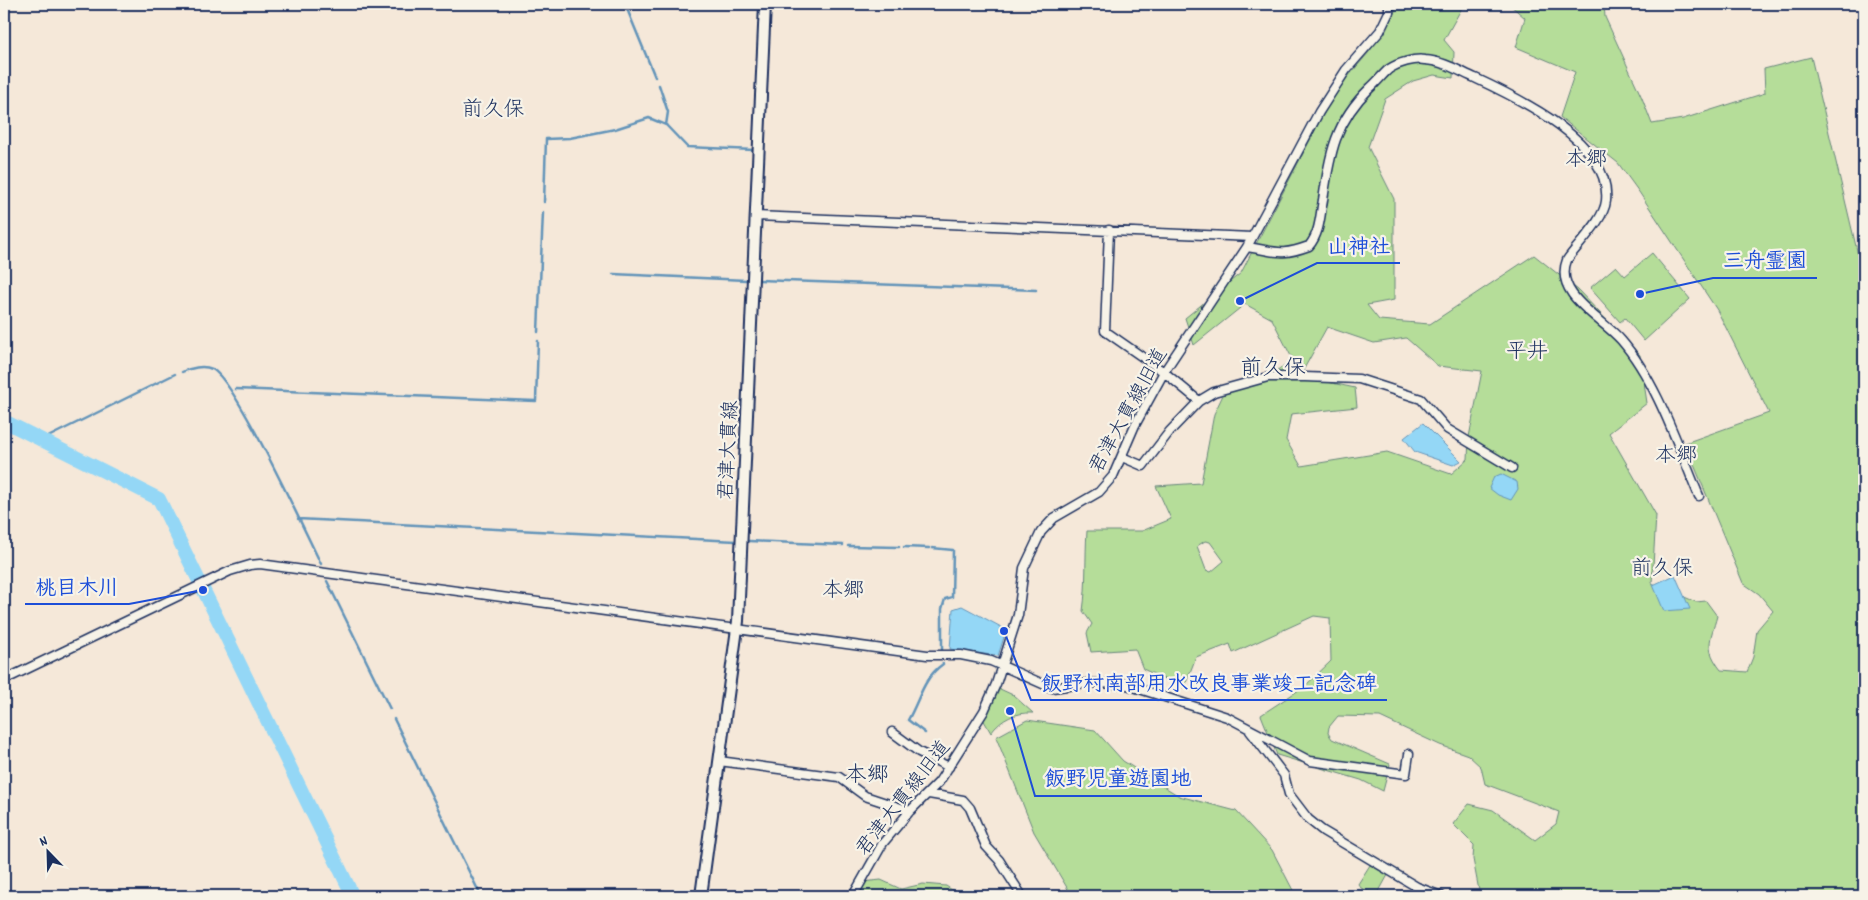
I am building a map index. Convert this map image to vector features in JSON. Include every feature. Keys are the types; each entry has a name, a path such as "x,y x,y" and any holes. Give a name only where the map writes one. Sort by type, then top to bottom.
{"main road":[{"name":"君津大貫線","path":"701,896 737,630 765,4"}],"street":[{"name":"君津大貫線旧道","path":"853,896 877,851 910,811 929,794 950,767 984,711 1002,666 1018,615 1024,568 1041,532 1054,518 1099,492 1113,476 1135,425 1164,372 1247,247 1319,112 1346,70 1380,31 1389,12 1389,4"},
{"path":"1247,247 1280,254 1309,246 1318,230 1330,154 1336,135 1353,106 1390,69 1412,60 1425,60 1444,64 1536,109 1580,143 1594,160 1605,187 1605,208 1567,260 1564,268 1565,279 1571,293 1620,338 1638,360 1699,496"},
{"path":"755,216 1252,237"},
{"path":"1109,230 1104,331 1164,372 1199,401"},
{"path":"1122,458 1143,466 1170,431 1199,401 1214,392 1268,377 1358,379 1421,399 1447,429 1512,468"},
{"path":"4,680 240,567 268,565 928,655 961,655 1002,666 1052,688 1111,682 1140,688 1227,717 1310,761 1406,774 1409,754"},
{"path":"1249,730 1284,775 1289,794 1308,819 1323,831 1417,887 1441,896"},
{"path":"892,732 918,752 950,767"},
{"path":"719,761 839,778 865,796 910,811"},
{"path":"929,794 963,800 970,808 978,831 986,846 999,860 1022,896"}],"green space":[{"path":"1397,4 1464,4 1444,40 1454,52 1453,78 1434,75 1413,81 1385,99 1368,147 1394,199 1394,300 1367,305 1379,320 1430,324 1534,255 1578,290 1640,355 1647,403 1609,433 1656,515 1652,583 1696,602 1706,601 1717,616 1710,650 1721,670 1747,672 1753,657 1757,630 1773,611 1759,594 1743,583 1685,443 1769,413 1717,310 1639,192 1618,163 1560,117 1575,72 1516,47 1525,18 1509,4 1604,4 1605,17 1652,124 1683,119 1765,93 1764,69 1811,57 1864,280 1864,896 1480,896 1473,859 1474,845 1453,824 1469,804 1493,810 1535,840 1556,824 1559,812 1485,784 1481,767 1468,755 1440,745 1380,717 1338,716 1329,727 1328,733 1332,739 1390,764 1383,791 1361,780 1277,755 1261,715 1305,686 1331,661 1330,618 1314,616 1233,653 1230,644 1196,657 1184,688 1143,669 1135,649 1091,652 1087,633 1092,624 1083,611 1087,531 1142,531 1171,519 1156,486 1201,483 1214,414 1223,395 1294,362 1272,319 1245,304 1194,345 1185,318 1241,273 1335,92 1369,52 1394,14","holes":["1327,327 1374,343 1406,338 1438,366 1482,371 1469,437 1468,459 1451,474 1387,452 1301,466 1286,440 1291,414 1357,407 1355,388 1300,376","1205,541 1210,542 1224,561 1211,572 1206,570 1197,546"]},
{"path":"1652,253 1690,299 1644,341 1625,318 1620,322 1590,288 1616,266 1625,276"},
{"path":"1000,689 1013,695 1033,713 1009,717 991,733 983,719 997,690"},
{"path":"1027,720 1095,730 1123,761 1179,796 1236,811 1272,850 1296,896 1072,896 1034,832 996,737"},
{"path":"1370,865 1388,875 1377,895 1361,888 1358,884"},
{"path":"881,880 901,889 923,884 946,886 961,896 858,896 862,882"}],"water":[{"path":"1423,423 1461,461 1453,465 1415,452 1404,438"},
{"path":"1501,474 1517,482 1518,489 1511,500 1498,495 1489,488 1494,477"},
{"path":"1675,575 1690,609 1664,611 1653,585"},
{"path":"962,606 1003,628 1001,632 1005,634 998,656 950,649 953,609"}],"waterway":[{"path":"625,4 655,77"},
{"path":"544,202 546,139 570,138 615,129 649,118 666,125 668,112 659,85"},
{"path":"666,125 687,147 754,150"},
{"path":"538,332 543,212"},
{"path":"613,274 746,280"},
{"path":"759,280 1036,290"},
{"path":"235,389 536,401 538,341"},
{"path":"182,372 205,367 212,369 223,380 237,400 270,459 321,564"},
{"path":"44,439 175,374"},
{"path":"4,421 159,499 353,896"},
{"path":"298,519 736,541"},
{"path":"749,541 843,545"},
{"path":"848,546 899,547"},
{"path":"904,547 929,548"},
{"path":"932,548 953,550 952,597 945,599 942,609 942,650"},
{"path":"327,581 390,709"},
{"path":"925,733 908,720 926,682 943,664"},
{"path":"394,719 481,896"}],"place":[{"name":"三舟霊園","path":"1640,294"},
{"name":"山神社","path":"1240,301"},
{"name":"桃目木川","path":"203,590"},
{"name":"飯野村南部用水改良事業竣工記念碑","path":"1004,631"},
{"name":"飯野児童遊園地","path":"1010,711"}],"district":[{"name":"前久保","path":"493,108"},
{"name":"本郷","path":"1586,158"},
{"name":"平井","path":"1527,350"},
{"name":"前久保","path":"1273,366"},
{"name":"本郷","path":"1676,454"},
{"name":"前久保","path":"1662,567"},
{"name":"本郷","path":"843,589"},
{"name":"本郷","path":"867,773"}]}
